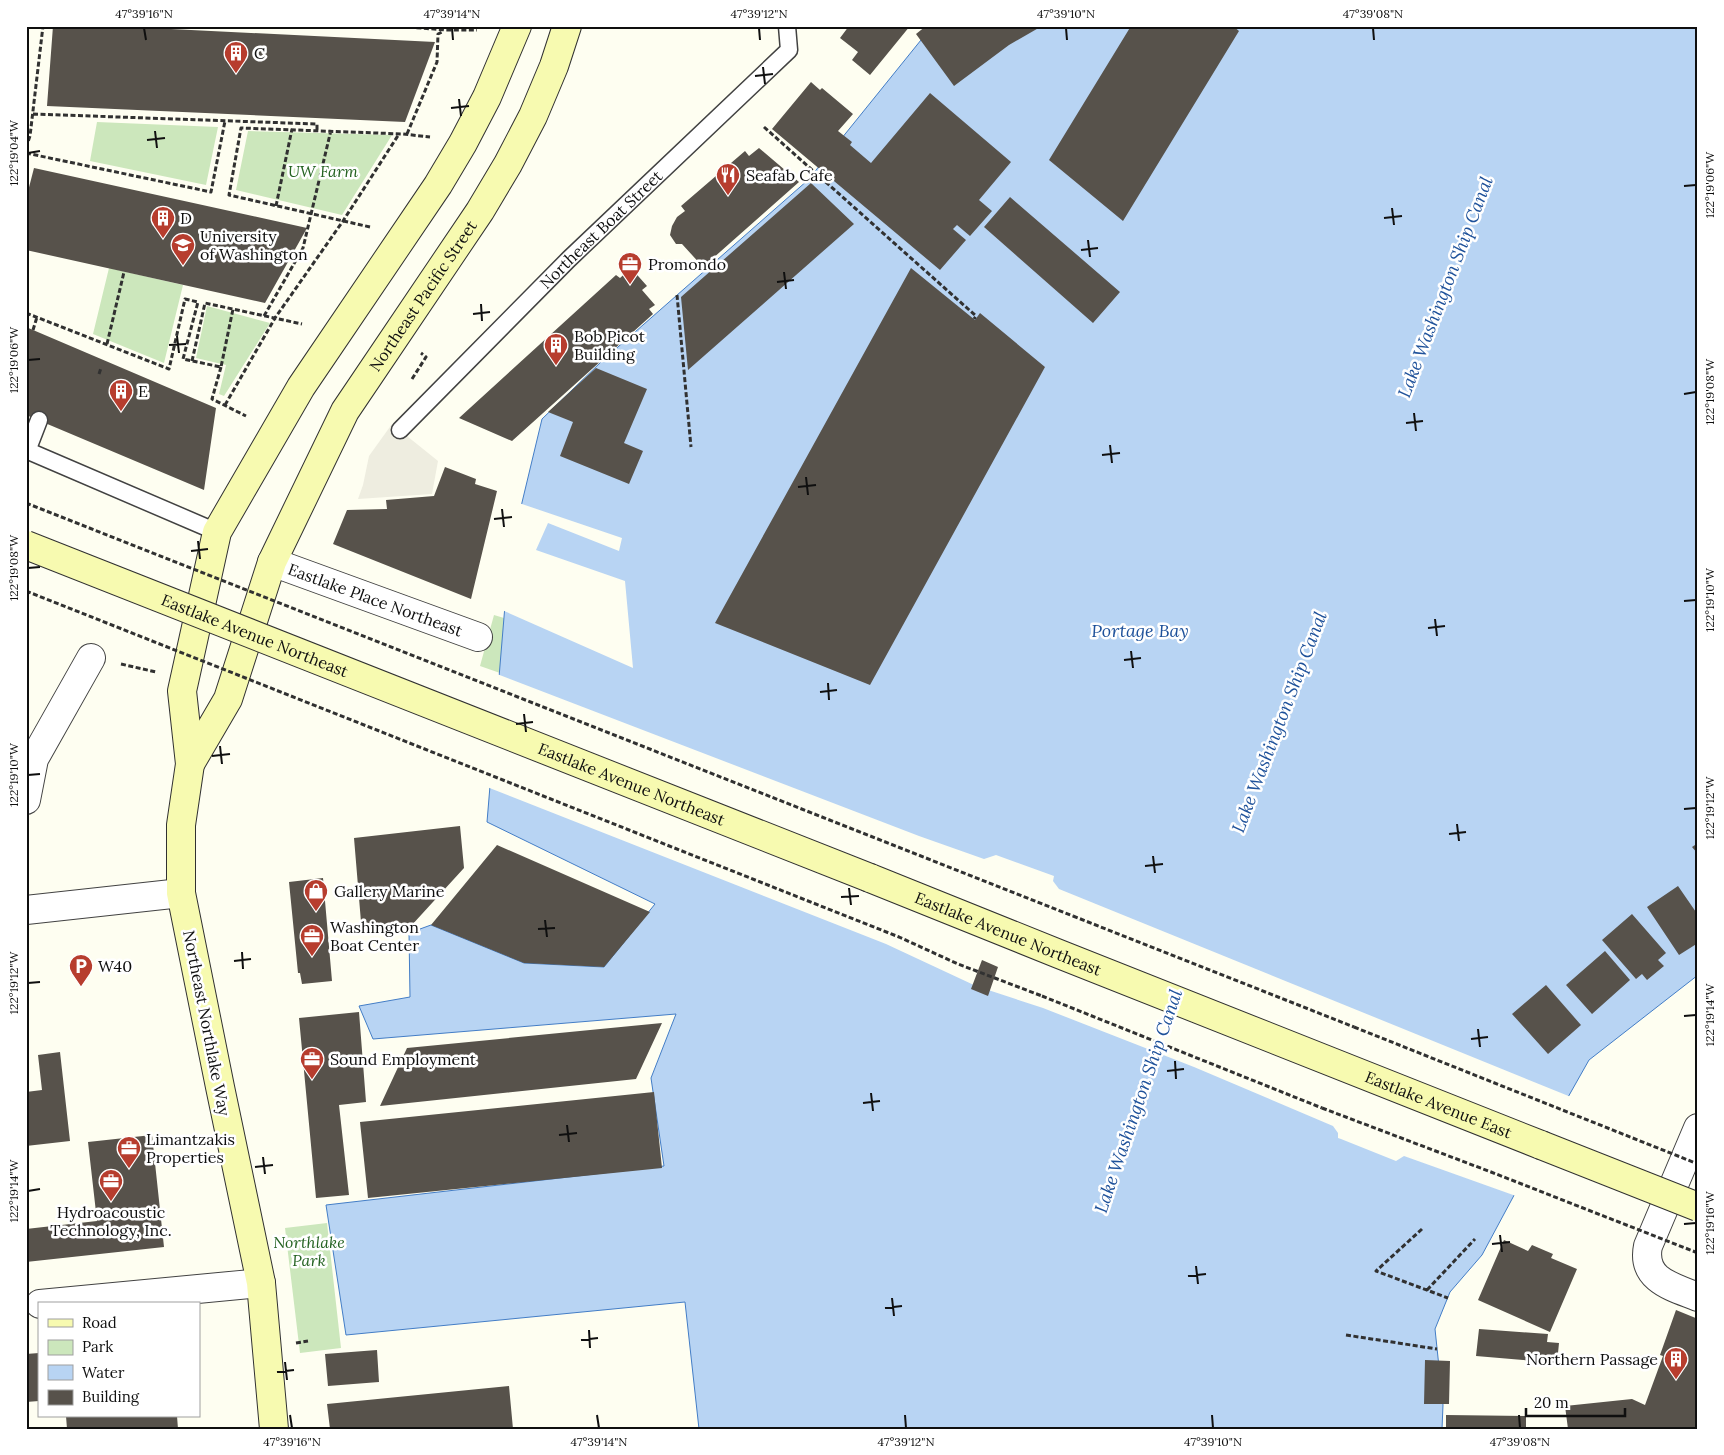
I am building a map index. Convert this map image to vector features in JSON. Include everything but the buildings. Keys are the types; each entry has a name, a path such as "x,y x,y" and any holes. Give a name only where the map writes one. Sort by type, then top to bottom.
{"main road":[{"path":"216,532 301,387 438,185 463,143 486,97 517,26"},
{"name":"Northeast Pacific Street","path":"272,562 345,411 474,219 508,164 533,116 554,66 567,26"},
{"name":"Northeast Northlake Way","path":"216,532 182,691 190,764 181,824 181,893 260,1283 274,1429"},
{"name":"Eastlake Avenue Northeast","path":"26,545 1181,1002"},
{"name":"Northeast Northlake Way","path":"190,764 228,699 272,562"},
{"name":"Eastlake Avenue East","path":"1181,1002 1698,1207"}],"street":[{"name":"Eastlake Place Northeast","path":"272,562 478,637"},
{"path":"26,800 34,759 91,658"},
{"path":"26,910 181,893"},
{"path":"1698,1128 1648,1246 1646,1256 1648,1266 1661,1282 1698,1297"},
{"path":"61,1302 260,1283"}],"lane":[{"name":"Northeast Boat Street","path":"400,430 569,259 789,50 787,26"},
{"path":"39,420 27,450 216,532"}],"path":[{"path":"26,148 30,136 43,26"},
{"path":"394,26 477,30"},
{"path":"407,134 437,62 438,34 443,28"},
{"path":"33,114 317,124 317,130"},
{"path":"26,154 211,192 225,121"},
{"path":"764,127 976,316 974,319"},
{"path":"370,227 229,195 242,128 331,130 430,137"},
{"path":"276,206 292,129"},
{"path":"264,316 303,248 331,130"},
{"path":"225,405 275,318 343,221 400,134"},
{"path":"107,344 124,272"},
{"path":"677,295 691,447"},
{"path":"26,312 170,369 185,299 198,302 183,359 221,367"},
{"path":"192,361 205,303 302,324"},
{"path":"233,309 212,399 246,416"},
{"path":"33,330 37,317"},
{"path":"408,384 426,357 414,349"},
{"path":"99,374 101,368"},
{"path":"26,503 1698,1164"},
{"path":"26,591 899,937 958,964 1322,1108 1698,1253"},
{"path":"91,658 162,674"},
{"path":"1422,1229 1376,1271 1448,1298"},
{"path":"1427,1290 1475,1239"},
{"path":"1346,1335 1437,1349"},
{"path":"295,1343 308,1341"}],"green space":[{"path":"97,122 218,127 206,185 90,161"},
{"name":"UW Farm","path":"248,131 392,135 342,215 236,190"},
{"path":"109,268 183,285 164,363 93,334"},
{"path":"207,306 270,323 224,396 219,394 226,365 196,358"},
{"path":"494,615 504,618 500,673 480,666"},
{"name":"Northlake Park","path":"327,1223 341,1348 300,1353 285,1228"}],"shaded area":[{"path":"392,424 438,461 432,494 358,499 369,456"}],"water":[{"name":"Portage Bay","path":"938,26 1698,26 1698,975 1589,1060 1482,1255 1450,1292 1435,1329 1443,1405 1442,1429 699,1429 685,1302 346,1335 326,1205 664,1166 651,1078 676,1014 373,1039 359,1006 410,997 409,933 431,925 524,963 604,967 655,904 487,822 508,569 542,419 602,361 808,180 921,40"}],"pier":[{"path":"519,503 622,538 619,551 548,523 536,550 625,581 633,668 502,610 506,569"},
{"path":"497,674 919,836 984,859 996,855 1054,876 1053,881 1059,889 1571,1097 1516,1196 1404,1156 1396,1161 1338,1138 1338,1133 1333,1126 1194,1067 1043,1008 976,986 886,944 487,787"}],"place":[{"name":"C","path":"236,74"},
{"name":"Seafab Cafe","path":"728,196"},
{"name":"D","path":"163,239"},
{"name":"University of Washington","path":"183,266"},
{"name":"Promondo","path":"630,285"},
{"name":"Bob Picot Building","path":"556,366"},
{"name":"E","path":"121,412"},
{"name":"Gallery Marine","path":"316,912"},
{"name":"Washington Boat Center","path":"312,957"},
{"name":"W40","path":"81,987"},
{"name":"Sound Employment","path":"312,1080"},
{"name":"Limantzakis Properties","path":"129,1169"},
{"name":"Hydroacoustic Technology, Inc.","path":"111,1202"},
{"name":"Northern Passage","path":"1676,1380"}],"water label":[{"name":"Lake Washington Ship Canal","path":"1445,287"},
{"name":"Lake Washington Ship Canal","path":"1279,722"},
{"name":"Lake Washington Ship Canal","path":"1138,1101"}]}
